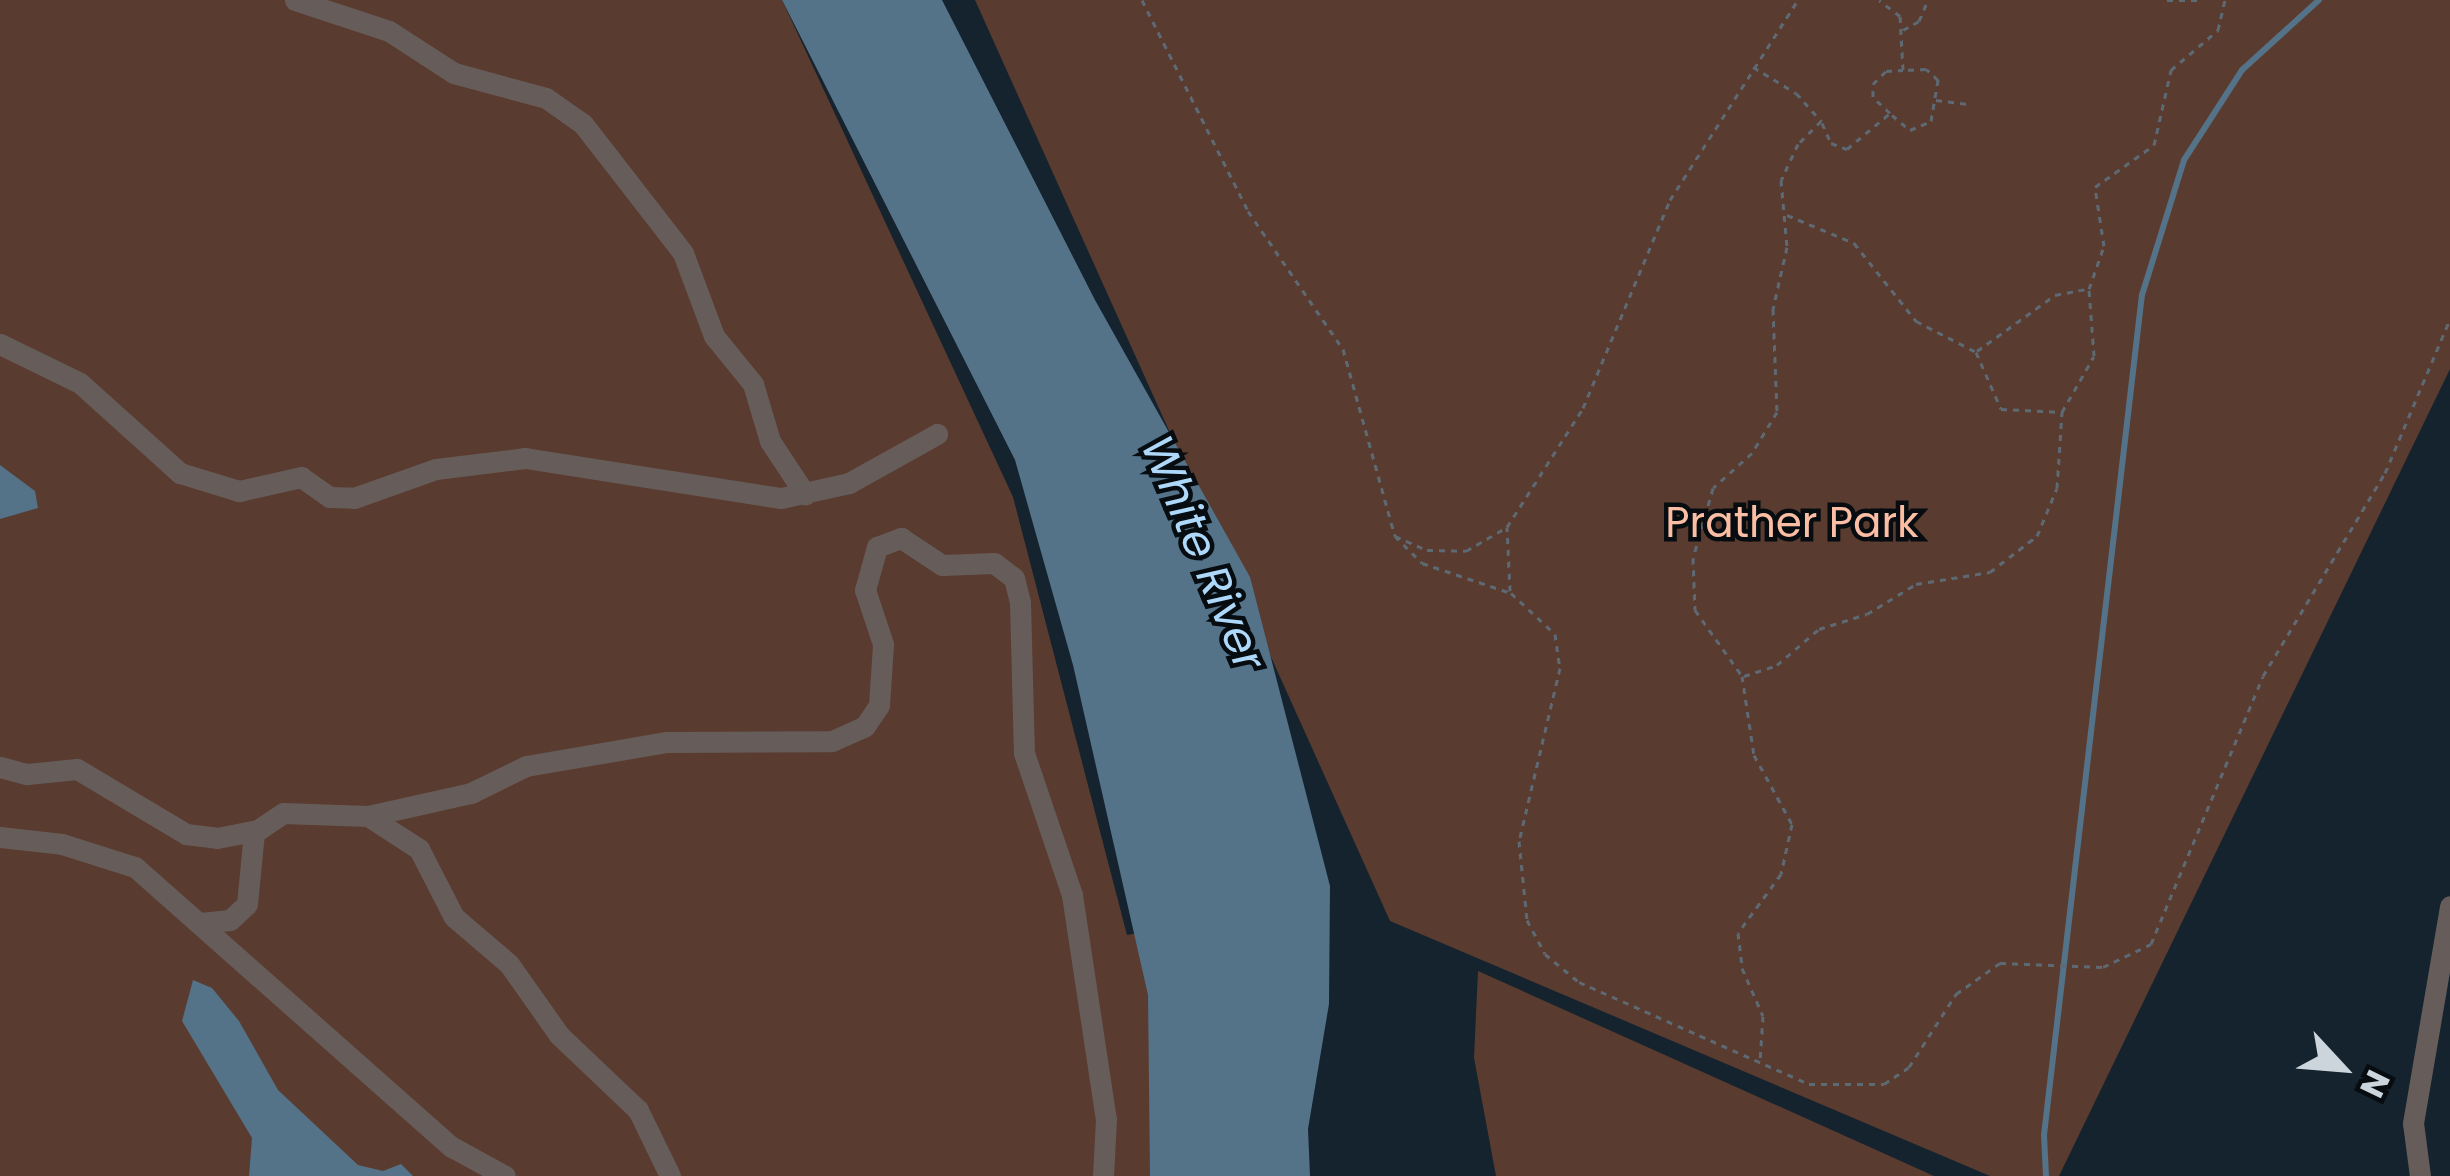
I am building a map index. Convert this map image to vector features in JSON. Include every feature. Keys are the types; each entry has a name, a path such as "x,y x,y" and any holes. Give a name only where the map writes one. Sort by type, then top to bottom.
{"street":[{"path":"295,0 389,31 454,73 547,98 583,124 683,253 714,336 753,384 770,441 806,494"},
{"path":"0,344 80,383 169,466 220,487 252,491 302,477 330,497 354,498 436,469 525,458 621,479 708,483 781,498 849,483 937,434"},
{"path":"0,767 27,774 77,770 200,838 254,832 283,813 368,816 472,793 526,766 667,742 783,747 850,735 875,715 882,690 883,644 865,590 877,547 901,538 942,565 994,563 1014,578 1024,628 1024,753 1072,895 1106,1119 1103,1176"},
{"path":"368,816 419,849 454,917 509,964 559,1035 626,1095 658,1141 670,1176"},
{"path":"201,923 230,920 247,904 254,832"},
{"path":"0,837 117,859 201,923 285,1006 441,1138 505,1176"},
{"path":"2420,1176 2413,1123 2450,906"}],"path":[{"path":"1142,0 1248,212 1343,350 1395,536 1422,563 1511,593 1550,627 1560,658 1519,820 1520,881 1535,940 1579,982 1809,1084 1884,1084 1909,1067 1971,982 2000,963 2083,967 2123,961 2151,944 2248,707 2385,472 2450,319"},
{"path":"1395,536 1427,550 1466,551 1508,527 1583,408 1670,200 1798,0"},
{"path":"1879,0 1900,14 1903,70"},
{"path":"1901,30 1919,22 1928,0"},
{"path":"2168,0 2203,0"},
{"path":"1742,676 1778,665 1820,629 1868,614 1916,584 1982,574 2016,557 2053,500 2062,412 2094,356 2089,289 2104,246 2095,188 2158,139 2171,70 2218,30 2224,0"},
{"path":"1754,68 1796,93 1821,121 1831,143 1847,149 1890,113"},
{"path":"1903,70 1933,74 1931,121 1918,130 1874,97 1873,84 1886,71 1903,70"},
{"path":"1934,100 1968,104"},
{"path":"1759,1064 1763,1016 1742,968 1738,933 1781,874 1792,832 1786,806 1754,755 1742,676 1695,610 1694,559 1713,488 1752,454 1777,412 1773,310 1786,256 1783,171 1821,121"},
{"path":"1785,215 1854,243 1916,321 1976,352 2001,409 2062,412"},
{"path":"1976,352 2055,295 2089,289"},
{"path":"1508,527 1511,593"}],"green space":[{"path":"0,0 782,0 1013,497 1127,935 1171,927 1180,1176 0,1176"},
{"name":"Prather Park","path":"975,0 2450,0 2450,369 2059,1176 1990,1176 1390,921"},
{"path":"1478,971 1934,1176 1496,1176 1474,1058"}],"water":[{"name":"White River","path":"782,0 942,0 1095,300 1250,577 1330,886 1329,1004 1308,1129 1310,1176 1150,1176 1148,995 1073,665 1015,460"},
{"path":"0,465 35,491 38,508 0,519"},
{"path":"193,980 212,988 239,1021 278,1090 358,1165 383,1171 401,1164 413,1176 249,1176 252,1138 182,1021"}],"waterway":[{"path":"2046,1176 2044,1135 2142,295 2184,160 2242,70 2319,0"}]}
